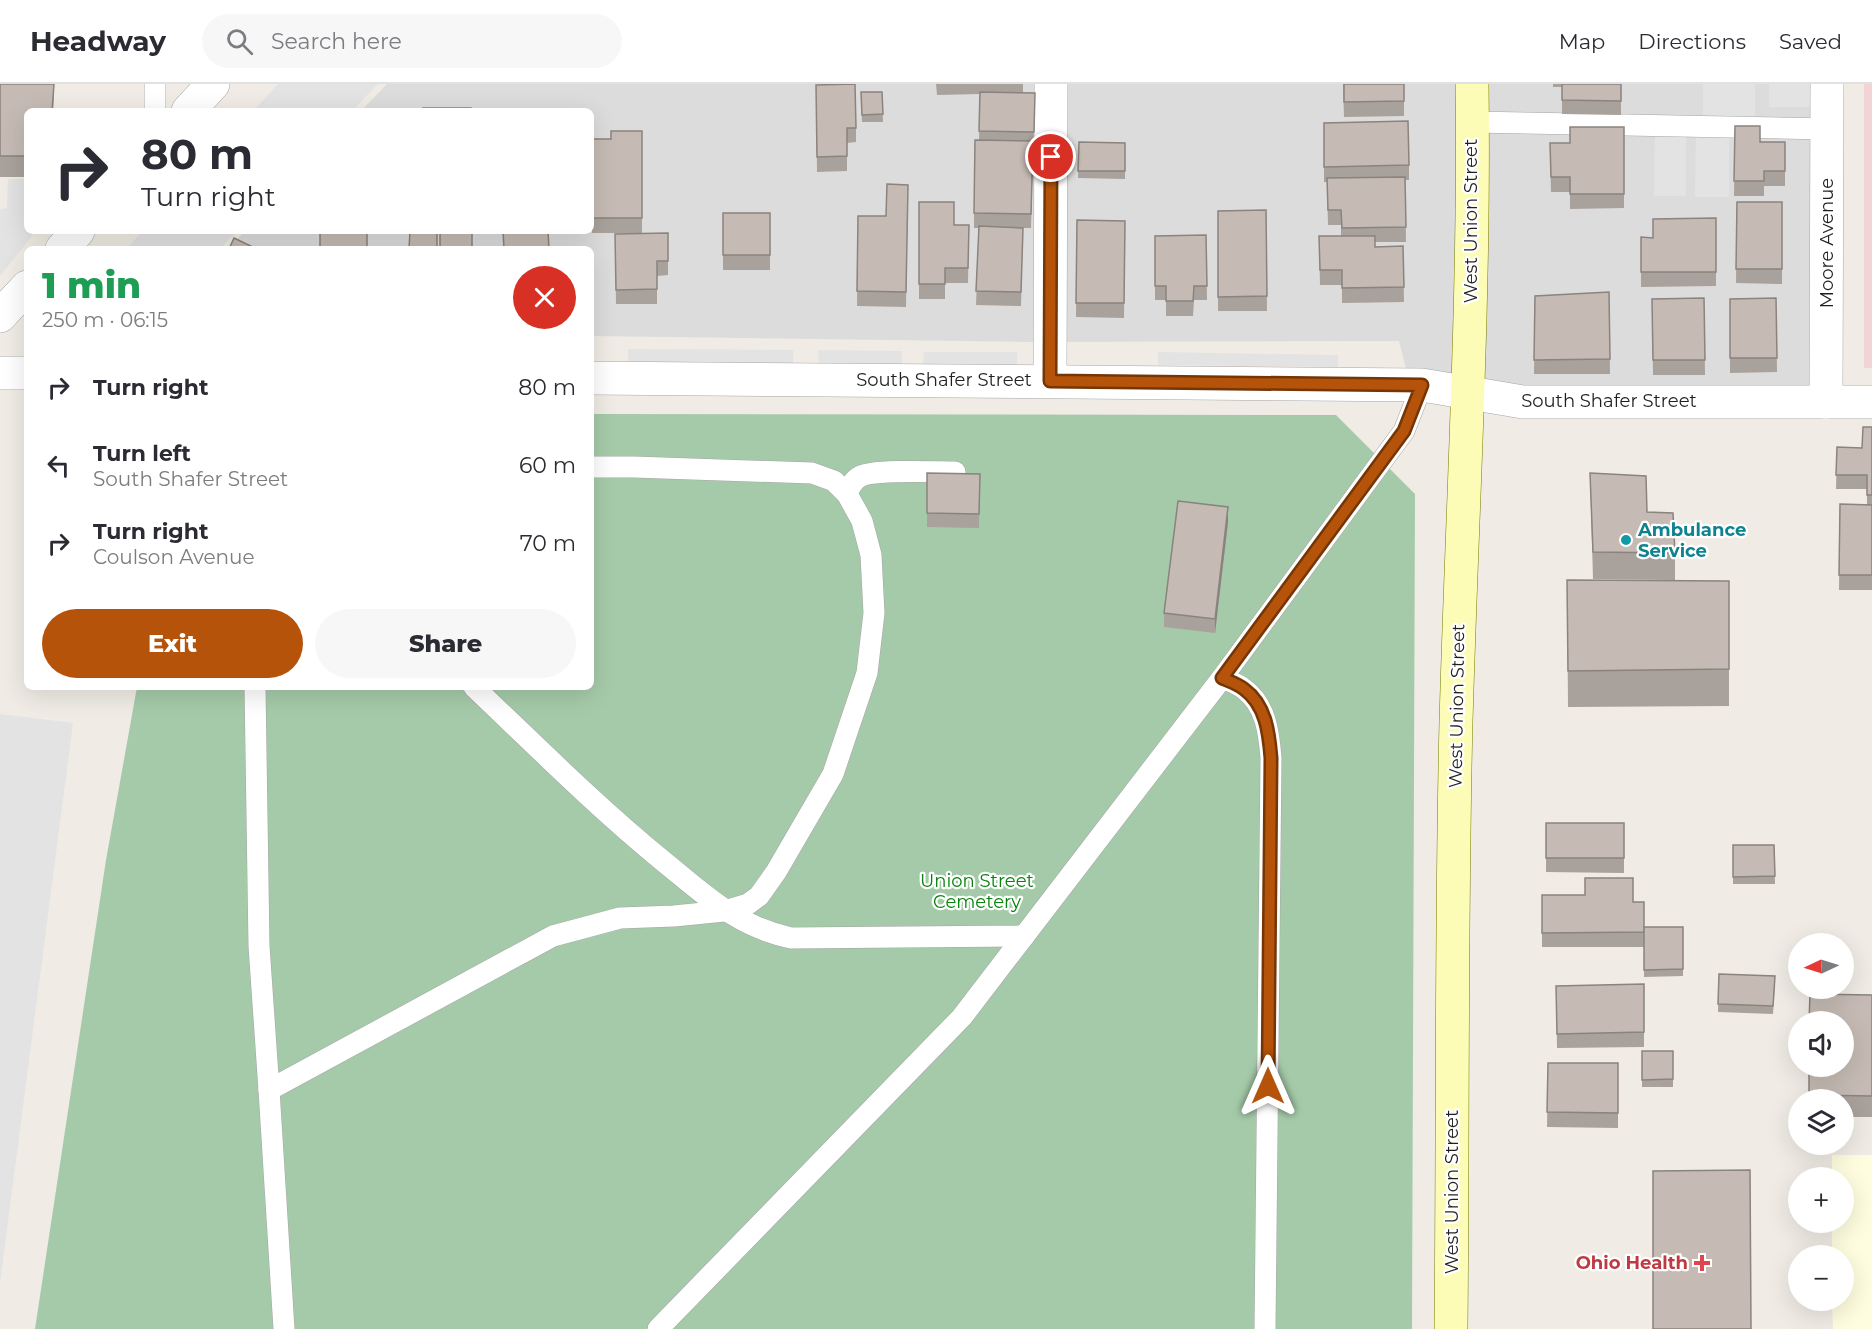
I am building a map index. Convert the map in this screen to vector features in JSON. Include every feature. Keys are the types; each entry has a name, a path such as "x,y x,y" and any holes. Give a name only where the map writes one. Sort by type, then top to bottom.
{"main road":[{"name":"West Union Street","path":"1451,1329 1455,774 1466,393 1471,316 1472,84"}],"street":[{"path":"191,108 213,84"},
{"path":"1050,381 1051,84"},
{"name":"Moore Avenue","path":"1826,402 1827,84"},
{"path":"65,246 75,234"},
{"path":"0,316 24,290"},
{"path":"0,373 24,373"},
{"name":"South Shafer Street","path":"594,378 1422,385 1536,403 1872,402"}],"lane":[{"path":"155,84 155,108"},
{"path":"1472,122 1828,129"},
{"path":"658,1329 962,1017 1222,678 1404,431 1422,385"},
{"path":"269,1090 554,936 620,918 724,911 754,901 776,872 833,774 867,673 874,613 871,555 861,521 848,494 834,481 812,473 594,467"},
{"path":"848,494 849,488 859,476 873,473 955,472"},
{"path":"1222,678 1245,689 1260,707 1269,729 1265,1329"},
{"path":"255,690 259,946 284,1329"},
{"path":"477,690 628,832 724,911 759,928 791,938 1024,936"}],"shaded area":[{"path":"278,84 378,84 355,108 256,108"},
{"path":"387,84 1827,84 1826,402 1410,385 1399,341 1034,342 594,336 594,246 231,246 242,234 594,234 594,108 364,108"},
{"path":"1703,84 1755,84 1755,128 1729,128 1729,197 1695,197 1696,127 1703,127"},
{"path":"1769,84 1827,84 1827,107 1769,107"},
{"path":"1864,84 1872,84 1872,368 1864,368"},
{"path":"1655,126 1686,127 1686,196 1654,196"},
{"path":"8,179 24,179 24,234 34,234 0,276 0,209 7,208"},
{"path":"140,234 234,234 223,246 129,246"},
{"path":"628,349 793,350 793,364 628,363"},
{"path":"818,350 902,351 902,364 819,363"},
{"path":"924,352 1017,352 1017,366 923,365"},
{"path":"1158,352 1338,355 1338,367 1158,365"},
{"path":"0,714 73,723 0,1283"},
{"path":"1832,1155 1872,1155 1872,1329 1833,1329 1832,1311 1854,1311 1854,1245 1832,1245 1832,1233 1854,1233 1854,1167 1832,1167"}],"green space":[{"name":"Union Street Cemetery","path":"594,414 1336,415 1415,494 1412,1329 35,1329 106,860 136,690 594,690"}],"building":[{"path":"0,84 54,84 52,108 24,108 24,156 0,156"},
{"path":"855,84 856,128 847,128 847,156 817,157 816,85"},
{"path":"1344,84 1404,84 1404,101 1344,102"},
{"path":"1562,84 1621,84 1621,101 1562,100"},
{"path":"861,92 882,92 883,114 862,115"},
{"path":"980,92 1035,93 1034,132 979,131"},
{"path":"1408,121 1409,165 1324,167 1324,123"},
{"path":"1735,126 1760,126 1760,142 1785,142 1785,171 1764,171 1764,181 1734,181"},
{"path":"1570,127 1624,127 1624,194 1570,194 1570,177 1551,177 1550,143 1570,143"},
{"path":"611,131 642,131 642,218 594,218 594,139 611,139"},
{"path":"975,140 1033,141 1031,214 974,213"},
{"path":"1079,142 1125,143 1125,171 1078,171"},
{"path":"1405,177 1406,227 1342,228 1341,210 1328,210 1327,178"},
{"path":"887,184 908,185 906,292 857,291 858,216 886,216"},
{"path":"919,202 954,202 954,225 969,225 968,268 945,268 945,284 919,284"},
{"path":"1737,202 1782,202 1782,269 1736,269"},
{"path":"1266,210 1267,296 1218,297 1218,211"},
{"path":"723,213 770,213 770,255 723,255"},
{"path":"1716,218 1716,272 1641,272 1641,237 1653,238 1653,219"},
{"path":"1077,220 1125,221 1124,303 1076,303"},
{"path":"979,226 1023,228 1021,292 976,291"},
{"path":"668,233 668,261 657,261 657,289 616,290 615,234"},
{"path":"320,234 367,234 367,246 320,246"},
{"path":"410,234 437,234 437,246 409,246"},
{"path":"440,234 472,234 472,246 440,246"},
{"path":"503,234 548,234 549,246 504,246"},
{"path":"1206,235 1207,286 1194,286 1193,301 1166,301 1166,286 1155,286 1155,236"},
{"path":"1319,236 1375,236 1375,247 1403,246 1404,287 1342,288 1342,270 1320,270"},
{"path":"234,238 251,246 230,246"},
{"path":"1609,292 1610,359 1534,360 1535,296"},
{"path":"1704,298 1705,360 1653,360 1652,299"},
{"path":"1776,298 1777,358 1730,358 1730,299"},
{"path":"1863,427 1872,427 1872,495 1867,495 1867,475 1836,475 1837,447 1862,448"},
{"path":"927,473 980,474 979,514 927,513"},
{"path":"1590,473 1646,476 1647,512 1673,513 1675,553 1593,552"},
{"path":"1178,501 1228,507 1215,619 1164,613"},
{"path":"1840,504 1872,505 1872,575 1839,575"},
{"path":"1567,580 1729,581 1729,669 1568,671"},
{"path":"1546,823 1624,823 1624,858 1546,858"},
{"path":"1733,845 1774,845 1775,876 1733,877"},
{"path":"1585,878 1633,878 1633,902 1644,902 1644,932 1542,933 1542,895 1585,895"},
{"path":"1644,927 1683,927 1683,969 1644,970"},
{"path":"1719,974 1775,976 1773,1006 1718,1004"},
{"path":"1644,984 1644,1032 1557,1034 1556,986"},
{"path":"1854,995 1872,995 1872,1096 1854,1096 1854,1089 1809,1089 1809,1077 1854,1077 1854,1011 1809,1011 1810,999 1854,999"},
{"path":"1642,1051 1673,1051 1673,1079 1642,1080"},
{"path":"1548,1063 1618,1063 1618,1113 1547,1112"},
{"name":"Ohio Health","path":"1750,1170 1751,1329 1653,1329 1653,1171"}],"place":[{"name":"Ambulance Service","path":"1626,540"},
{"name":"Ohio Health","path":"1702,1263"}],"route":[{"path":"1051,157 1050,381 1422,385 1404,431 1222,678 1245,689 1260,707 1269,729 1271,758 1268,1086"}]}
